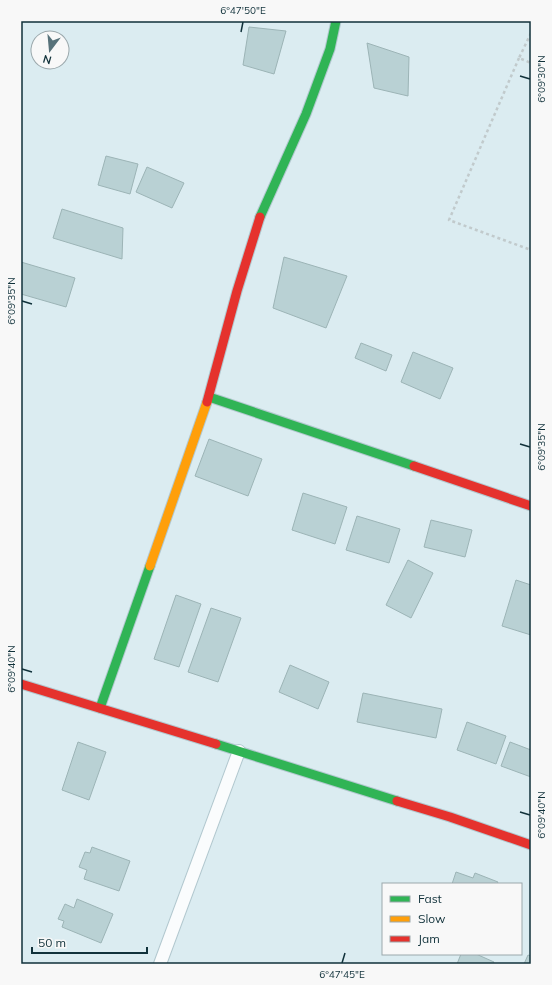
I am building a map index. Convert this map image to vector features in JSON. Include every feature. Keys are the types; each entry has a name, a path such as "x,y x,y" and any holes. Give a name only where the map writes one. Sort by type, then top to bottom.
{"street":[{"path":"100,708 210,397 237,291 262,211 306,114 330,48 336,21"},
{"path":"210,397 531,506"},
{"path":"21,684 450,817 531,845"},
{"path":"160,964 239,751"}],"path":[{"path":"531,33 449,220 531,250"},
{"path":"519,58 531,63"}],"building":[{"path":"249,27 286,31 274,74 243,65"},
{"path":"367,43 409,57 408,96 374,88"},
{"path":"106,156 138,164 130,194 98,185"},
{"path":"147,167 184,183 172,208 136,192"},
{"path":"62,209 123,228 122,259 53,238"},
{"path":"284,257 347,276 326,328 273,308"},
{"path":"21,262 75,278 66,307 21,294"},
{"path":"361,343 392,355 386,371 355,358"},
{"path":"413,352 453,368 440,399 401,382"},
{"path":"209,439 262,459 248,496 195,476"},
{"path":"303,493 347,507 335,544 292,530"},
{"path":"357,516 400,529 389,563 346,550"},
{"path":"431,520 472,530 465,557 424,547"},
{"path":"408,560 433,573 411,618 386,605"},
{"path":"516,580 531,585 531,635 502,626"},
{"path":"176,595 201,604 179,667 154,659"},
{"path":"211,608 241,618 218,682 188,672"},
{"path":"290,665 329,682 318,709 279,692"},
{"path":"363,693 442,709 436,738 357,722"},
{"path":"467,722 506,736 496,764 457,750"},
{"path":"78,742 106,752 89,800 62,790"},
{"path":"510,742 531,750 531,777 501,766"},
{"path":"92,847 130,861 119,891 84,879 87,870 79,867 85,852 90,853"},
{"path":"456,872 473,878 475,873 498,882 498,883 452,883"},
{"path":"77,899 113,914 101,943 62,927 64,921 58,919 65,904 74,908"},
{"path":"461,955 478,955 494,962 493,964 457,964"},
{"path":"528,955 531,956 531,964 524,964"}],"traffic: fast":[{"path":"260,217 306,114 330,49 336,21"},
{"path":"209,397 414,466"},
{"path":"100,708 150,566"},
{"path":"216,744 397,801"}],"traffic: slow":[{"path":"150,566 207,402"}],"traffic: jam":[{"path":"207,402 237,291 260,217"},
{"path":"414,466 531,506"},
{"path":"21,684 216,744"},
{"path":"397,801 450,817 531,845"}]}
